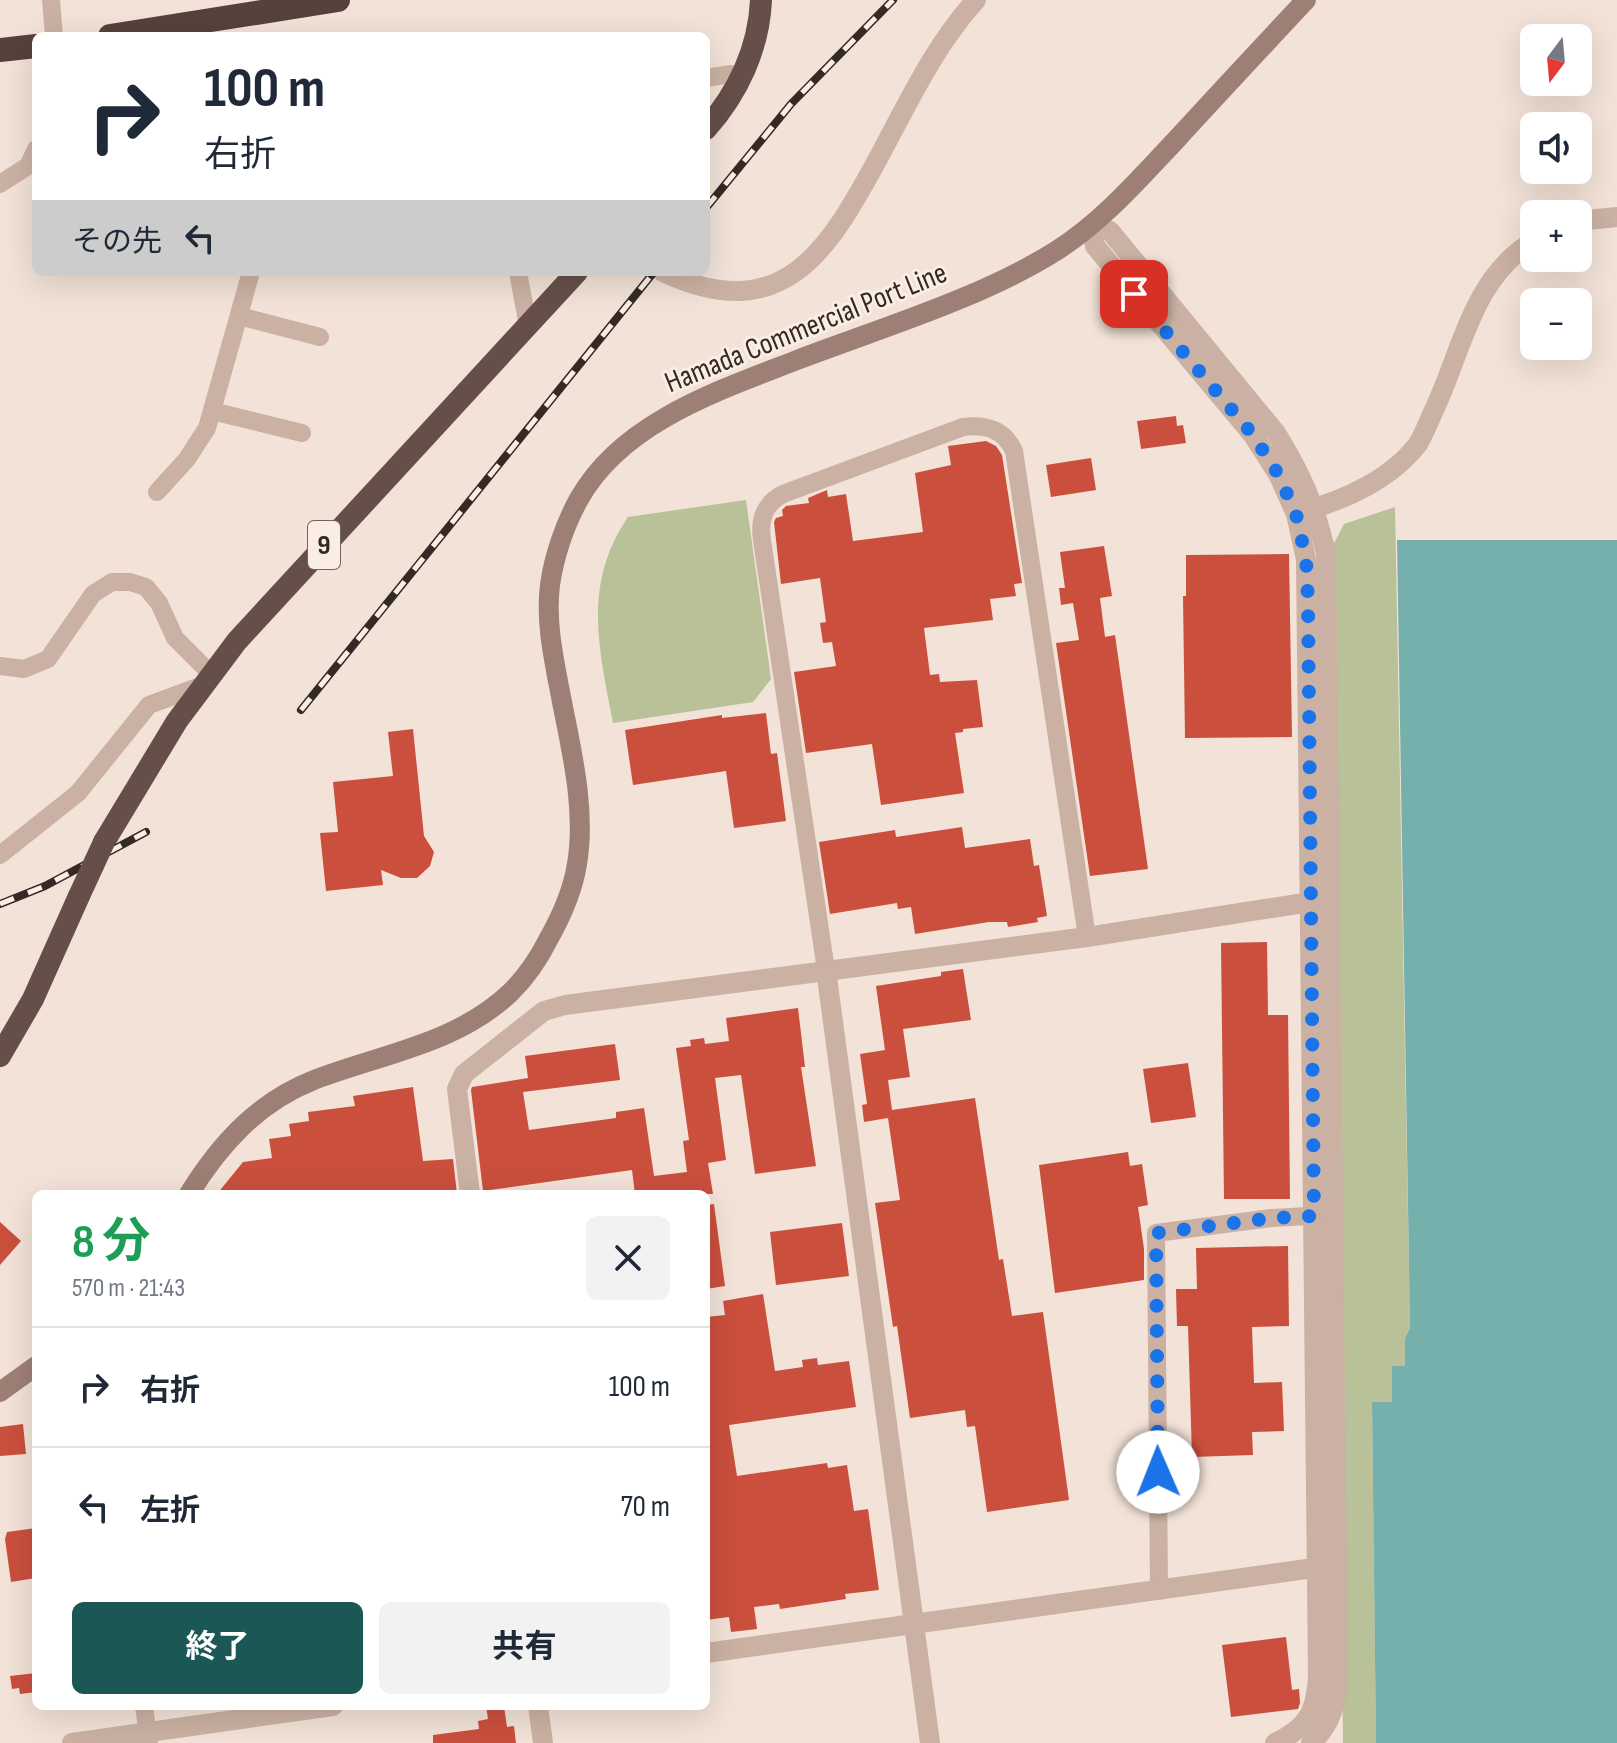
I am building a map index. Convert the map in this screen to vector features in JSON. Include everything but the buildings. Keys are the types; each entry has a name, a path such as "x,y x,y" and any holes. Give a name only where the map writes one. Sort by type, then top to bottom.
{"highway":[{"path":"135,32 338,0"},
{"path":"710,124 737,88 754,45 761,0"},
{"path":"0,38 32,38"},
{"path":"0,50 32,46"},
{"name":"9","path":"0,1056 33,999 104,842 145,770 207,679 237,641 356,510 573,276"}],"main road":[{"name":"Hamada Commercial Port Line","path":"191,1190 207,1164 237,1129 276,1099 313,1081 425,1045 470,1022 511,992 540,955 560,918 577,864 579,811 571,748 550,638 550,585 563,537 581,496 612,457 656,423 726,388 1011,276 1057,250 1091,225 1130,188 1306,0"},
{"path":"0,1392 32,1369"}],"street":[{"path":"51,0 54,32"},
{"path":"673,276 730,292 767,286 805,266 836,232 928,65 956,22 976,0"},
{"path":"710,77 731,74"},
{"path":"0,184 32,169"},
{"path":"1592,220 1617,217"},
{"path":"1091,225 1110,231 1276,433 1298,469 1306,511 1320,901 1327,1567 1337,1696 1332,1715 1311,1743"},
{"path":"1306,511 1361,489 1387,474 1418,443 1474,310 1492,276 1520,249"},
{"path":"157,492 199,443 212,411 250,276"},
{"path":"519,276 528,326"},
{"path":"239,316 320,337"},
{"path":"212,411 302,433"},
{"path":"930,1743 826,970 762,540 763,515 773,499 963,427 994,429 1010,442 1014,451 1087,937"},
{"path":"0,666 24,669 48,659 93,594 112,582 130,582 146,587 159,603 175,638 207,679 149,705 78,793 0,855"},
{"path":"470,1190 457,1089 459,1081 544,1011 565,1005 1087,937 1320,901"},
{"path":"1159,1591 1156,1233 1272,1218 1324,1215"},
{"path":"710,1652 1327,1567"},
{"path":"1275,1743 1293,1734 1308,1719 1317,1700 1327,1567"},
{"path":"144,1710 148,1738"},
{"path":"72,1743 148,1738 310,1710"},
{"path":"539,1710 543,1743"}],"green space":[{"path":"746,500 771,679 753,702 613,723 599,643 599,593 604,567 628,517"},
{"path":"1395,507 1410,1328 1405,1338 1405,1367 1392,1367 1392,1402 1372,1403 1376,1743 1343,1743 1330,551 1344,524"}],"water":[{"path":"1397,540 1617,540 1617,1743 1376,1743 1372,1402 1392,1402 1392,1366 1405,1366 1405,1338 1410,1328"}],"railway":[{"path":"710,203 791,104 893,0"},
{"path":"301,710 651,276"},
{"path":"0,904 45,886 146,832"}],"route":[{"path":"1134,294 1253,435 1278,474 1296,514 1306,559 1308,600 1314,1216 1272,1218 1156,1233 1158,1472"}]}
